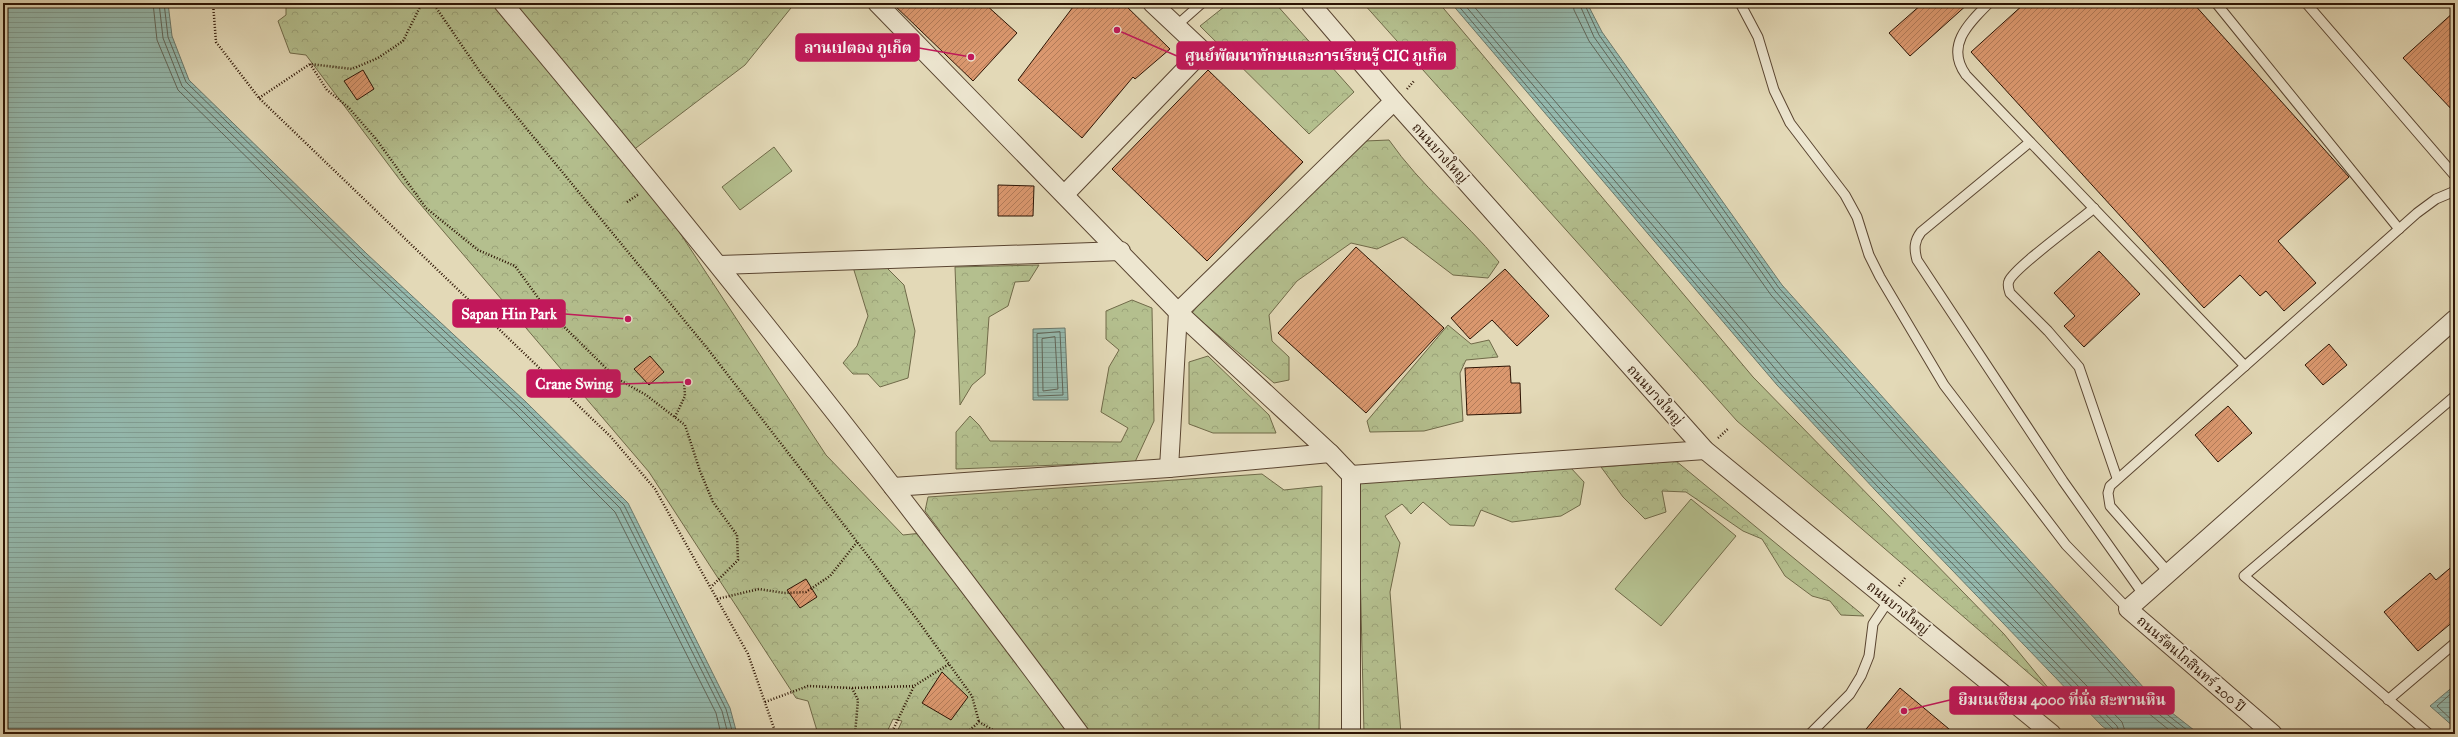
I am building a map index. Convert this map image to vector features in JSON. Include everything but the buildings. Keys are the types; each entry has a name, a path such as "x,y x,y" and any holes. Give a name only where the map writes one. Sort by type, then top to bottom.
{"street":[{"path":"877,3 1121,251 1178,312 1330,453 1351,475 1351,734"},
{"path":"1065,194 1203,51 1152,3"},
{"name":"ถนนบางใหญ่","path":"1310,3 1394,102 1705,450 2052,734"},
{"path":"508,5 719,265 893,487 1080,734"},
{"path":"1169,468 1178,312 1394,102"},
{"path":"719,265 1121,251"},
{"path":"2128,610 2143,594 2169,573 2455,319"},
{"path":"1351,475 1705,450"},
{"path":"893,487 1169,468 1330,453"},
{"name":"ถนนรัตนโกสินทร์ 200 ปี","path":"2128,610 2273,734"}],"lane":[{"path":"1176,26 1201,3"},
{"path":"1740,3 1758,37 1763,60 1774,90 1790,123 1845,195 1857,217 1869,255 1880,278 1944,385 2066,545 2128,610"},
{"path":"1989,3 1966,26 1959,42 1958,59 1966,75 2244,366"},
{"path":"2216,3 2399,229"},
{"path":"2306,3 2455,176"},
{"path":"2030,142 1921,232 1916,238 1915,252 1917,260 2063,481 2143,594"},
{"path":"2169,573 2110,506 2108,493 2110,486 2117,478 2399,229 2436,199 2455,191"},
{"path":"2094,208 2018,270 2009,281 2008,288 2010,293 2048,331 2079,367 2117,478"},
{"path":"2429,734 2244,576 2455,396"},
{"path":"1810,734 1850,694 1862,676 1869,656 1874,624 1888,600"},
{"path":"2388,700 2455,643"}],"path":[{"path":"213,3 216,42 259,98 611,438 655,489 748,654 776,734"},
{"path":"259,98 310,64 352,69 378,58 403,41 422,3"},
{"path":"433,3 480,72 707,348 857,542 972,696 979,722 1000,734"},
{"path":"310,64 327,90 348,107 376,139 426,208 478,250 515,266 547,310 616,378 646,394 685,425 700,471 713,502 737,534 738,560 711,587"},
{"path":"675,417 686,396 684,381"},
{"path":"717,599 759,589 784,594 806,592 830,576 857,542"},
{"path":"765,702 808,686 852,688 914,686 949,664"},
{"path":"891,734 914,686"},
{"path":"852,688 858,700 855,734"},
{"path":"966,733 979,722"}],"green space":[{"path":"286,3 795,3 745,65 628,154 826,455 903,535 940,531 925,511 928,497 1262,474 1284,490 1322,486 1319,734 896,734 902,721 893,719 886,734 818,734 808,701 796,698 649,472 403,184 306,55 290,53 278,21 286,15"},
{"path":"1229,3 1275,3 1354,92 1309,134 1200,26"},
{"path":"1363,3 1439,3 1753,377 2004,634 2054,695 1737,421"},
{"path":"1389,140 1415,173 1499,262 1488,278 1453,275 1403,237 1377,249 1351,243 1297,281 1269,315 1272,341 1289,357 1289,380 1274,383 1192,313 1216,283 1365,141"},
{"path":"774,147 792,171 740,210 722,187"},
{"path":"883,264 904,285 915,331 908,378 880,387 868,374 853,374 843,363 857,346 868,316 853,267"},
{"path":"1039,265 1029,281 1015,282 1008,306 989,317 985,374 972,385 960,405 955,267"},
{"path":"1132,300 1152,308 1154,421 1135,462 956,469 956,432 970,416 979,425 990,441 1121,442 1128,428 1101,412 1109,367 1119,350 1106,339 1106,311"},
{"path":"1448,325 1471,344 1489,340 1498,357 1466,360 1460,373 1463,421 1424,431 1370,432 1367,421"},
{"path":"1208,356 1269,415 1276,433 1213,433 1189,424 1189,362"},
{"path":"1676,461 1864,616 1841,615 1830,601 1812,596 1785,576 1762,539 1743,531 1686,492 1662,491 1666,512 1645,519 1623,497 1601,467"},
{"path":"1570,467 1584,482 1580,505 1561,516 1512,522 1481,510 1474,526 1450,525 1423,502 1411,514 1402,504 1385,516 1400,543 1390,592 1401,734 1364,734 1358,482"},
{"path":"1691,499 1736,536 1661,626 1615,589"}],"water":[{"path":"3,3 168,3 172,36 189,80 367,254 526,402 628,503 730,708 737,734 3,734"},
{"path":"1451,3 1587,3 1602,32 1782,285 2153,698 2199,734 2113,734 2102,726 1876,491 1777,385"},
{"path":"1065,328 1068,400 1033,400 1033,329"},
{"path":"2455,685 2455,728 2430,706"}],"place":[{"name":"ศูนย์พัฒนาทักษและการเรียนรู้ CIC ภูเก็ต","path":"1117,30"},
{"name":"ลานเปตอง ภูเก็ต","path":"971,57"},
{"name":"Sapan Hin Park","path":"628,319"},
{"name":"Crane Swing","path":"688,382"},
{"name":"ยิมเนเซียม 4000 ที่นั่ง สะพานหิน","path":"1904,711"}]}
